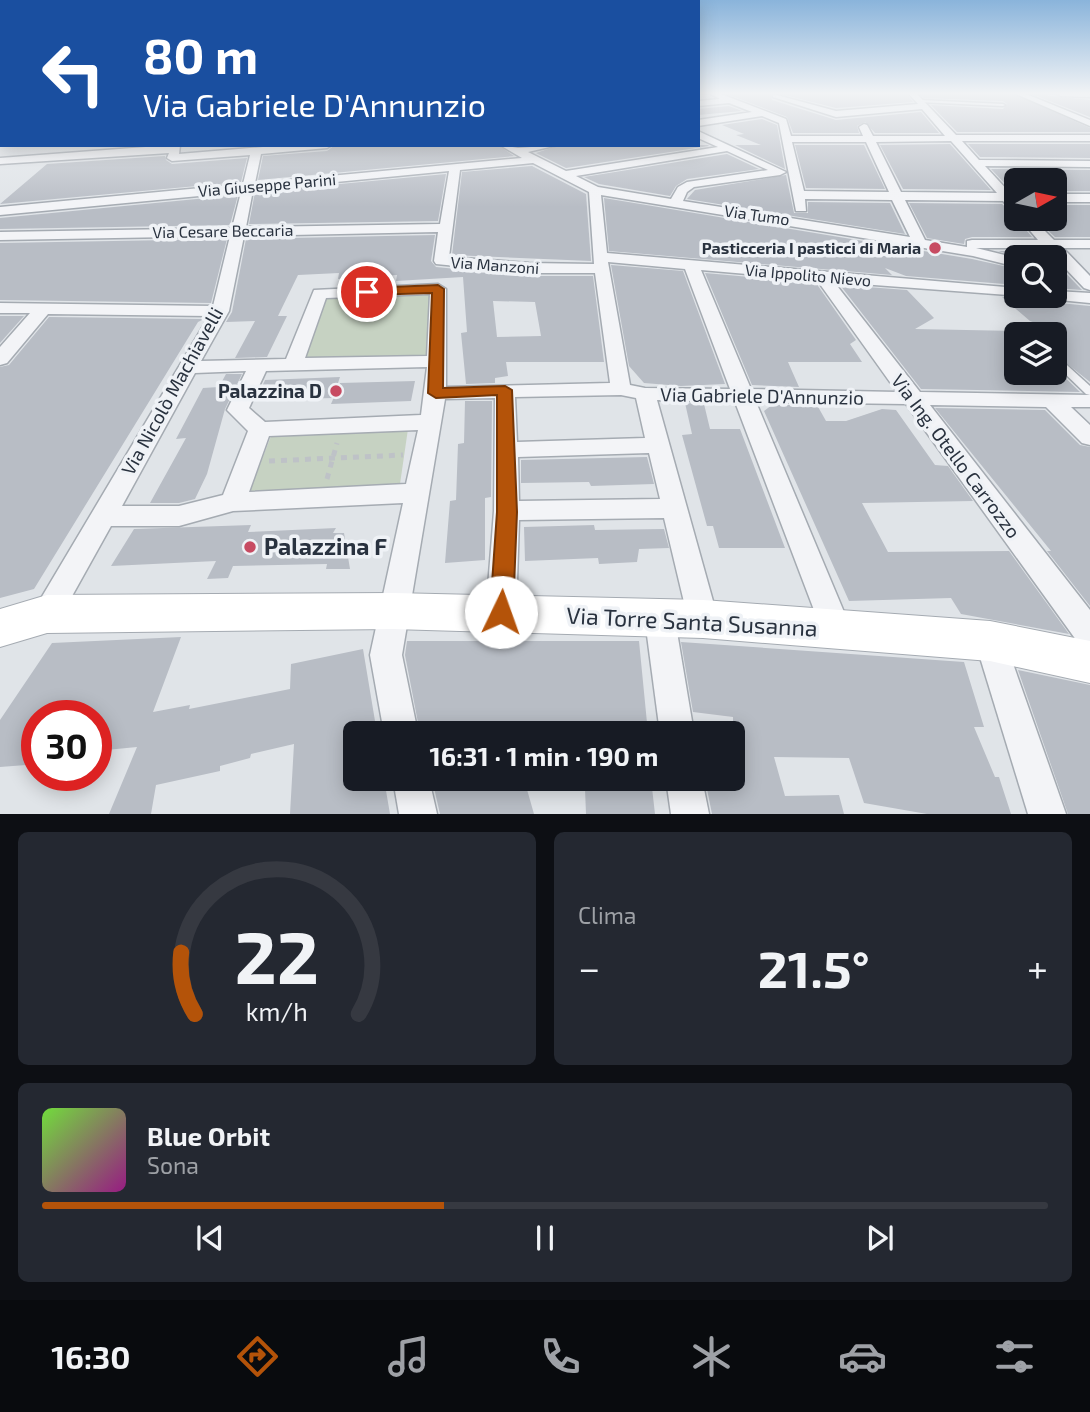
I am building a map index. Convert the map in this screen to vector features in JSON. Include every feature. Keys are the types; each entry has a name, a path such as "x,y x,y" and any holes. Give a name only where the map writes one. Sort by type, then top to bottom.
{"main road":[{"name":"Via Torre Santa Susanna","path":"0,628 47,614 501,612 660,620 703,619 990,641 1090,662"}],"street":[{"path":"785,132 803,222"},
{"path":"865,132 897,196 925,243 1090,244"},
{"path":"950,132 976,163 1004,189"},
{"path":"700,135 794,178"},
{"path":"786,139 1090,138"},
{"path":"0,161 175,151 186,158 307,147"},
{"name":"Via Tumo","path":"510,148 594,190 803,222 925,243 1004,260"},
{"path":"563,175 729,148"},
{"name":"Via Nicolò Machiavelli","path":"47,614 220,311 256,152"},
{"name":"Via Giuseppe Parini","path":"0,211 533,160"},
{"path":"976,163 1090,164"},
{"path":"1067,163 1090,175"},
{"name":"Via Manzoni","path":"455,167 440,261 529,268 601,263"},
{"path":"676,204 682,190 691,184 780,172"},
{"path":"594,190 601,263 633,392 660,445 703,619"},
{"path":"798,195 1004,197"},
{"path":"1068,198 1090,198"},
{"name":"Via Cesare Beccaria","path":"0,236 446,228"},
{"path":"1037,231 1089,288"},
{"path":"1068,244 1090,256"},
{"name":"Via Ippolito Nievo","path":"601,263 691,265 1004,292"},
{"path":"691,265 837,631"},
{"name":"Via Ing. Otello Carrozzo","path":"822,277 1090,634"},
{"path":"1067,278 1089,288"},
{"path":"1067,293 1089,288"},
{"path":"293,365 320,293 438,289 436,393 386,655 399,721"},
{"path":"0,308 220,311"},
{"path":"0,359 43,309"},
{"path":"187,367 437,361"},
{"path":"258,366 239,410 260,429 430,422"},
{"path":"501,612 507,512 505,390"},
{"name":"Via Gabriele D'Annunzio","path":"436,393 505,390 1090,401"},
{"path":"1052,401 1090,438"},
{"path":"233,502 260,429"},
{"path":"506,450 660,445"},
{"path":"102,516 179,516 233,502 416,493"},
{"path":"507,512 675,508"},
{"path":"660,620 675,721"},
{"path":"990,641 1047,814"},
{"path":"413,791 418,814"},
{"path":"686,791 690,814"}],"lane":[{"path":"1067,370 1090,392"}],"path":[{"path":"322,498 341,425"},
{"path":"261,462 404,455"}],"green space":[{"path":"432,295 430,355 301,359 326,299"},
{"path":"408,429 400,484 249,493 271,436"}],"building":[{"path":"739,132 778,132 785,169 735,145 761,145 736,135 744,134"},
{"path":"793,132 859,133 793,133"},
{"path":"874,132 939,133 875,133"},
{"path":"950,144 991,190 903,189 880,145"},
{"path":"968,144 1090,144 1090,158 980,157"},
{"path":"795,145 864,145 885,189 806,188"},
{"path":"709,146 566,168 536,153 554,147"},
{"path":"332,147 501,147 514,156 258,180 263,156 327,151"},
{"path":"727,154 759,169 687,179 676,186 670,196 599,184 584,177"},
{"path":"165,156 172,164 247,158 241,182 0,204 47,164"},
{"path":"532,166 586,194 591,261 452,255 462,172"},
{"path":"991,169 1004,169 1004,183"},
{"path":"1068,170 1090,170 1090,191 1068,191"},
{"path":"446,174 438,221 249,224 255,192"},
{"path":"786,175 794,213 808,213 808,202 890,203 905,234 687,199 695,190"},
{"path":"238,195 230,225 0,229 0,218"},
{"path":"604,198 972,259 1004,266 1004,284 906,276 885,268 892,275 609,251"},
{"path":"909,203 1002,204 1004,231 1027,231 1032,237 972,237 965,239 964,244 927,238"},
{"path":"1068,205 1090,205 1090,237 1055,237 1049,231 1068,231"},
{"path":"435,235 431,261 436,267 529,276 593,276 604,362 506,362 508,376 495,378 495,383 466,384 461,333 467,332 463,277 396,281 397,275 338,279 339,273 298,275 278,316 287,316 267,357 235,358 255,321 226,322 232,312 246,239","holes":["493,301 535,302 541,336 497,337"]},
{"path":"227,239 211,303 0,300 0,243"},
{"path":"611,265 683,271 725,384 681,386 644,383 629,366"},
{"path":"705,273 816,283 856,340 850,344 862,362 788,362 799,387 752,385"},
{"path":"1067,274 1082,290 1067,289"},
{"path":"840,285 907,290 934,318 915,329 1004,331 1004,385 1067,385 1067,380 1080,392 921,389"},
{"path":"1067,304 1090,306 1090,382 1067,364 1067,322 1030,321 1015,308 1067,308"},
{"path":"0,316 24,316 0,343"},
{"path":"49,317 204,319 198,322 34,589 0,598 0,367 9,365"},
{"path":"226,374 242,374 225,409 207,474 195,499 179,503 150,503 186,438 176,439 203,388 219,387"},
{"path":"340,377 333,398 256,400 265,380"},
{"path":"415,381 411,401 331,404 340,383"},
{"path":"465,401 492,401 491,497 485,498 485,560 445,563 450,501 456,500 458,444 464,443"},
{"path":"685,403 704,404 710,429 740,429 785,548 719,548 713,526 707,526 682,435 692,434"},
{"path":"772,405 817,405 826,421 846,421 882,409 896,410 935,465 948,466 973,501 862,503 888,552 1009,551 1069,634 961,614 951,598 849,601 764,411"},
{"path":"935,408 1045,410 1080,445 1090,447 1090,606 1047,551 1051,551"},
{"path":"647,457 654,484 591,486 589,482 521,483 521,460"},
{"name":"Palazzina F","path":"251,525 248,532 336,528 333,533 344,533 350,569 326,569 327,564 233,566 228,578 207,579 216,561 111,566 134,529"},
{"path":"594,525 595,530 664,529 669,548 639,549 637,562 599,564 598,558 525,561 524,527"},
{"path":"181,637 153,712 190,705 189,709 290,689 291,664 363,649 375,721 343,721 343,791 386,791 390,814 290,814 294,744 251,754 250,758 220,766 220,771 156,785 151,814 109,814 137,747 112,749 112,700 21,700 21,765 0,767 0,720 52,643"},
{"path":"407,641 639,641 647,721 418,721 405,655"},
{"path":"681,642 964,662 984,727 974,727 995,777 999,777 1011,814 927,814 864,803 849,758 774,757 785,796 839,795 844,814 712,814 707,791 745,791 745,721 693,712"},
{"path":"1018,670 1090,685 1090,814 1068,814"},
{"path":"435,791 527,791 534,814 440,814"},
{"path":"585,791 652,791 655,814 586,814"}],"place":[{"name":"Pasticceria I pasticci di Maria","path":"935,248"},
{"name":"Palazzina D","path":"336,391"},
{"name":"Palazzina F","path":"250,547"}],"route":[{"path":"367,292 438,289 436,393 505,390 507,512 501,612"}]}
